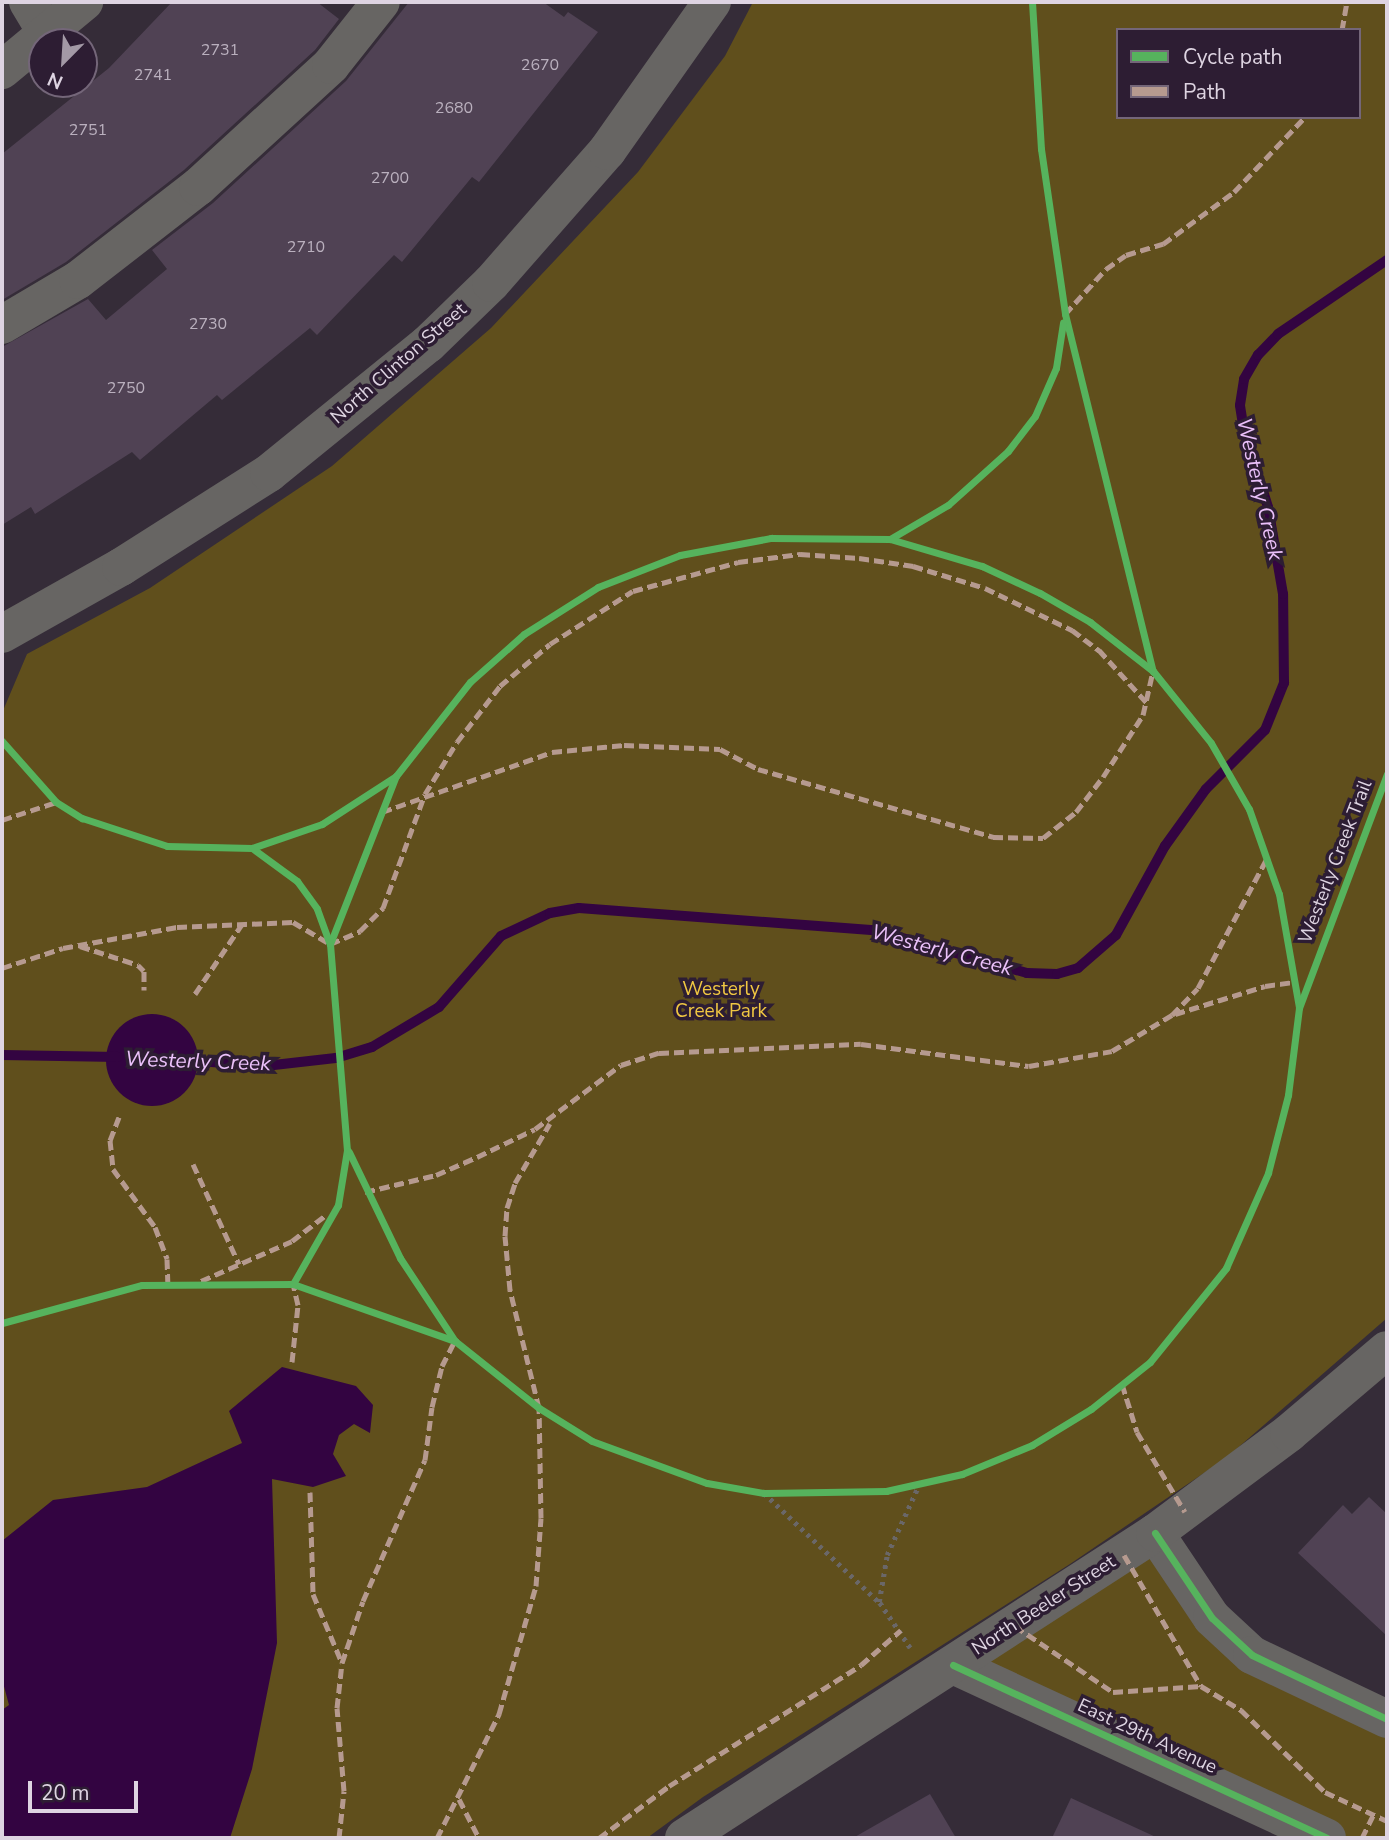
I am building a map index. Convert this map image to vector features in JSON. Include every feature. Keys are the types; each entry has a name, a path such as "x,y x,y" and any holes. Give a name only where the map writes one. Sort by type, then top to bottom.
{"street":[{"path":"28,2 44,28"},
{"path":"56,28 84,2"},
{"path":"2,325 78,280 198,187 331,65 381,2"},
{"name":"North Clinton Street","path":"2,634 121,567 269,473 428,344 491,282 607,151 712,2"},
{"path":"2,69 28,50"},
{"name":"North Beeler Street","path":"684,1838 1155,1533 1289,1433 1387,1350"},
{"path":"1155,1533 1212,1618 1252,1655 1387,1719"},
{"name":"East 29th Avenue","path":"953,1665 1327,1838"}],"path":[{"path":"908,1488 929,1484"},
{"path":"879,1602 887,1555 918,1487"},
{"path":"753,1491 777,1493"},
{"path":"764,1493 879,1602 911,1649"}],"green space":[{"name":"Westerly Creek Park","path":"753,2 1387,2 1387,1318 1226,1458 1070,1564 703,1797 647,1838 2,1838 2,713 27,654 150,588 332,466 491,328 638,172 725,56"},
{"path":"1155,1533 1212,1618 1387,1719 1387,1838 1327,1838 953,1665"}],"shaded area":[{"path":"152,1014 170,1018 184,1028 194,1042 198,1060 194,1078 184,1092 170,1102 152,1106 134,1102 120,1092 110,1078 106,1060 110,1042 120,1028 134,1018"},
{"path":"282,1367 356,1386 373,1405 370,1433 354,1424 339,1435 333,1454 346,1476 313,1487 272,1479 277,1643 252,1769 230,1838 2,1838 2,1710 9,1705 2,1679 2,1541 53,1500 147,1487 242,1443 229,1411"}],"building":[{"path":"172,2 317,2 339,19 315,50 184,170 66,262 2,300 2,154 72,98 98,98 98,77"},
{"path":"409,2 543,2 564,17 568,12 598,32 479,182 472,177 402,262 394,255 317,335 310,328 222,400 217,395 140,460 132,452 35,514 31,507 2,525 2,347 88,299 106,320 167,269 152,250 213,203 346,81"},
{"path":"1369,1497 1387,1514 1387,1636 1298,1553 1343,1505 1352,1514"},
{"path":"930,1794 956,1838 853,1838"},
{"path":"1071,1798 1158,1838 1052,1838"}],"waterway":[{"name":"Westerly Creek","path":"183,1060 265,1066 336,1058 372,1047 439,1007 501,936 550,913 579,908 874,930 1027,973 1057,974 1078,968 1116,935 1165,846 1206,789 1265,730 1284,683 1283,594 1268,507 1244,431 1240,405 1244,379 1258,355 1278,334 1387,260"},
{"name":"Westerly Creek","path":"2,1055 118,1057"}],"marked path":[{"path":"1342,28 1347,2"},
{"path":"1065,314 1106,269 1126,255 1163,244 1234,192 1303,119"},
{"path":"2,968 63,948 177,927 293,922 330,944 360,931 383,908 425,794 457,742 500,686 550,644 633,591 738,562 800,554 859,558 913,566 985,588 1072,630 1099,650 1148,704"},
{"path":"382,812 552,752 624,745 720,749 758,769 993,837 1043,838 1076,812 1103,777 1143,715 1153,671"},
{"path":"2,820 56,802"},
{"path":"365,1192 436,1175 477,1157 535,1129 621,1065 659,1053 861,1044 1029,1066 1112,1051 1172,1015 1198,988 1267,858"},
{"path":"195,994 242,924"},
{"path":"80,946 138,965 144,971 144,990"},
{"path":"1175,1014 1265,986 1293,982"},
{"path":"119,1117 110,1140 113,1169 155,1227 167,1259 168,1285"},
{"path":"437,1838 499,1714 536,1586 541,1518 539,1408 510,1290 505,1236 507,1208 515,1183 550,1123"},
{"path":"193,1164 239,1264"},
{"path":"201,1281 292,1241 327,1214"},
{"path":"292,1362 298,1305 293,1284"},
{"path":"339,1838 344,1791 337,1708 342,1663 363,1601 425,1460 432,1407 442,1366 455,1341"},
{"path":"1122,1384 1137,1432 1185,1512"},
{"path":"310,1492 313,1594 342,1663"},
{"path":"1124,1555 1201,1686"},
{"path":"1015,1626 1113,1692 1201,1686 1241,1710 1325,1792 1387,1821"},
{"path":"599,1838 669,1786 861,1665 901,1630"},
{"path":"459,1799 479,1838"},
{"path":"1362,1838 1373,1815"}],"cycle path":[{"path":"1032,2 1041,149 1065,314 1153,671"},
{"path":"890,539 948,505 1008,451 1035,416 1056,368 1063,323"},
{"name":"Westerly Creek Trail","path":"330,944 396,776 470,682 524,634 598,587 680,555 771,538 890,539 982,566 1040,593 1090,622 1153,671 1211,743 1249,809 1279,894 1299,1007"},
{"path":"2,741 56,802 82,818 167,846 252,848 297,881 317,909 330,944 347,1150 338,1205 293,1284"},
{"name":"Westerly Creek Trail","path":"2,1323 142,1285 293,1284 455,1341 539,1408 592,1441 707,1483 764,1493 886,1491 962,1474 1032,1445 1091,1409 1150,1362 1226,1268 1268,1173 1288,1095 1299,1008 1387,774"},
{"path":"252,848 322,824 396,776"},
{"path":"349,1152 400,1258 455,1341"},
{"path":"1155,1533 1212,1618 1252,1655 1387,1719"},
{"path":"953,1665 1327,1838"}]}
